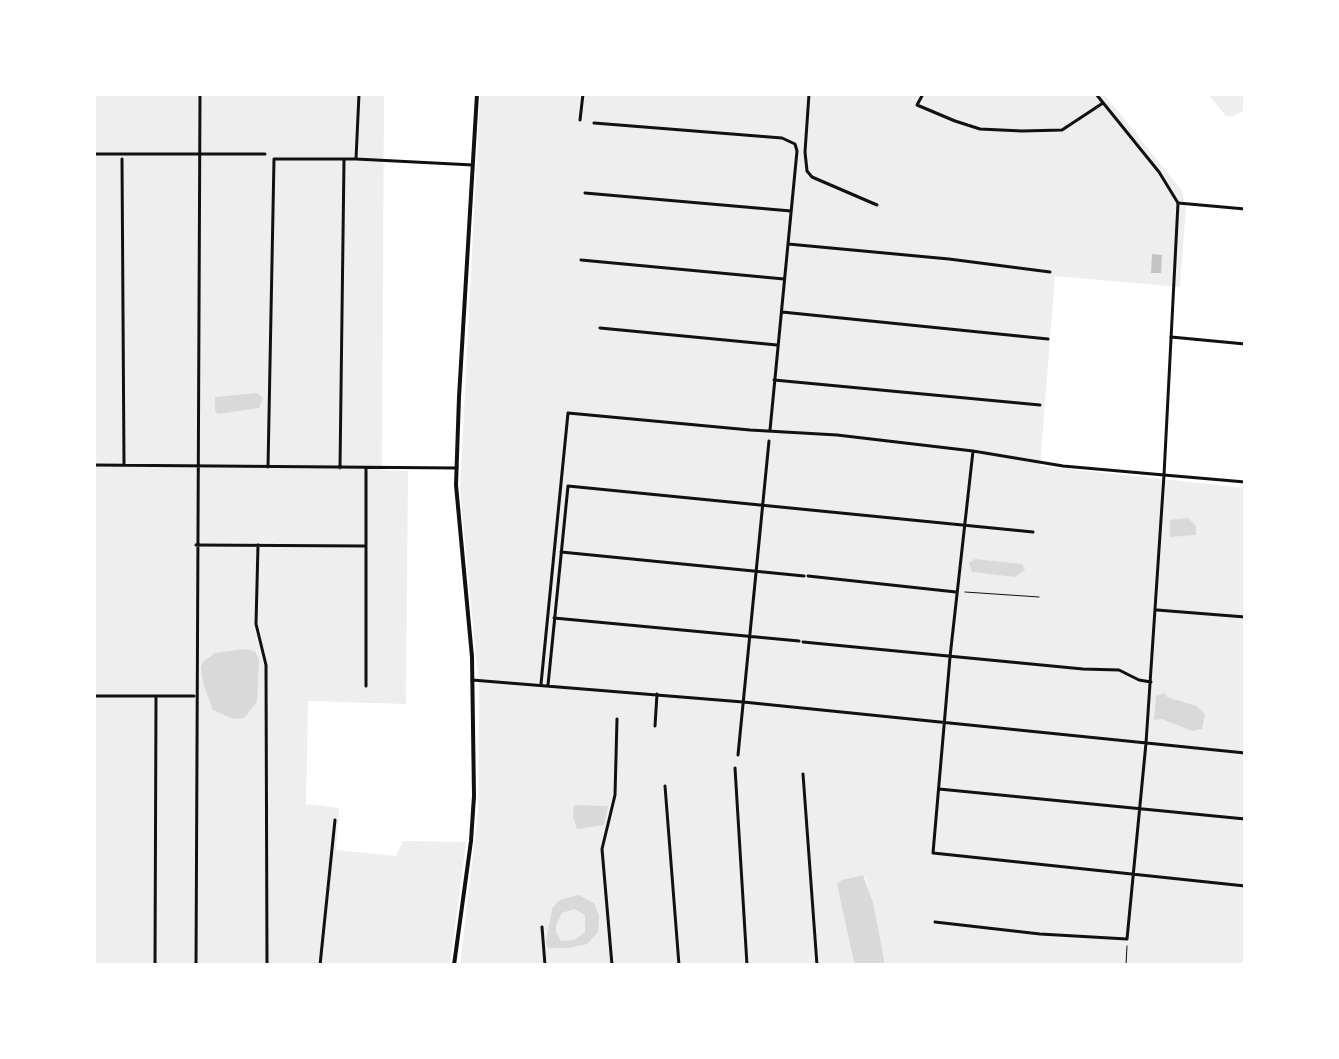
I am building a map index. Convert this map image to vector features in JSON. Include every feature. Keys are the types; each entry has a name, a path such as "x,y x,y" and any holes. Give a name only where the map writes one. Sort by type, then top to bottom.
{"main road":[{"path":"454,965 473,816 472,680 457,468 477,94"}],"street":[{"path":"196,965 200,94"},
{"path":"356,159 359,94"},
{"path":"580,120 583,94"},
{"path":"809,94 805,152 807,171 812,177 877,205"},
{"path":"923,94 917,105 980,129 1062,130 1103,103"},
{"path":"935,922 1040,934 1127,939 1157,610 1178,203 1159,172 1096,94"},
{"path":"594,123 782,138 795,144 770,430"},
{"path":"94,154 265,154"},
{"path":"122,159 124,465"},
{"path":"268,467 274,159 356,159 473,165"},
{"path":"340,468 344,159"},
{"path":"585,193 791,211"},
{"path":"1178,203 1245,209"},
{"path":"788,244 1050,272"},
{"path":"581,260 784,279"},
{"path":"781,312 1048,339"},
{"path":"600,328 777,345"},
{"path":"1171,337 1245,344"},
{"path":"774,380 1040,405"},
{"path":"541,684 568,413 837,435 973,451 1063,466 1245,482"},
{"path":"738,755 769,441"},
{"path":"973,451 950,657 933,853 1245,886"},
{"path":"94,465 457,468"},
{"path":"366,468 366,686"},
{"path":"548,685 568,486 1033,532"},
{"path":"196,545 365,546"},
{"path":"258,545 256,624 266,665 267,965"},
{"path":"561,552 957,592"},
{"path":"1157,610 1245,617"},
{"path":"554,618 950,657 1119,670 1151,682"},
{"path":"472,680 743,702 1245,753"},
{"path":"655,726 657,694"},
{"path":"94,696 195,696"},
{"path":"155,965 156,696"},
{"path":"612,965 602,849 615,795 617,719"},
{"path":"735,768 747,965"},
{"path":"803,774 817,965"},
{"path":"665,786 679,965"},
{"path":"939,789 1245,819"},
{"path":"320,965 335,820"},
{"path":"542,927 545,965"}],"path":[{"path":"957,592 1039,597"},
{"path":"1126,965 1127,939"}],"shaded area":[{"path":"94,94 384,94 382,470 408,471 406,704 308,701 306,804 339,808 336,850 396,856 403,841 466,842 450,965 94,965"},
{"path":"480,94 1104,94 1182,191 1186,208 1180,287 1055,276 1040,466 1245,488 1245,965 885,965 866,878 838,884 854,965 460,965 478,812 479,687 460,490"},
{"path":"1208,94 1245,94 1245,110 1231,117 1226,116"},
{"path":"257,393 263,398 259,408 218,414 215,411 215,397"},
{"path":"1188,518 1196,526 1196,535 1170,537 1170,520"},
{"path":"975,559 1022,564 1025,570 1015,577 972,572 969,563"},
{"path":"245,649 255,651 259,660 257,702 244,718 233,719 213,710 201,667 215,653"},
{"path":"1165,693 1167,697 1197,706 1205,714 1202,729 1192,731 1162,719 1154,720 1156,696"},
{"path":"574,805 608,806 604,825 577,829"},
{"path":"863,875 873,903 885,965 854,963 837,884"},
{"path":"579,895 594,903 599,916 598,932 587,944 548,948 546,942 552,909 559,900","holes":["574,909 585,915 585,932 574,940 561,941 556,925 562,913"]}],"building":[{"path":"1152,254 1162,255 1161,273 1151,273"}]}
